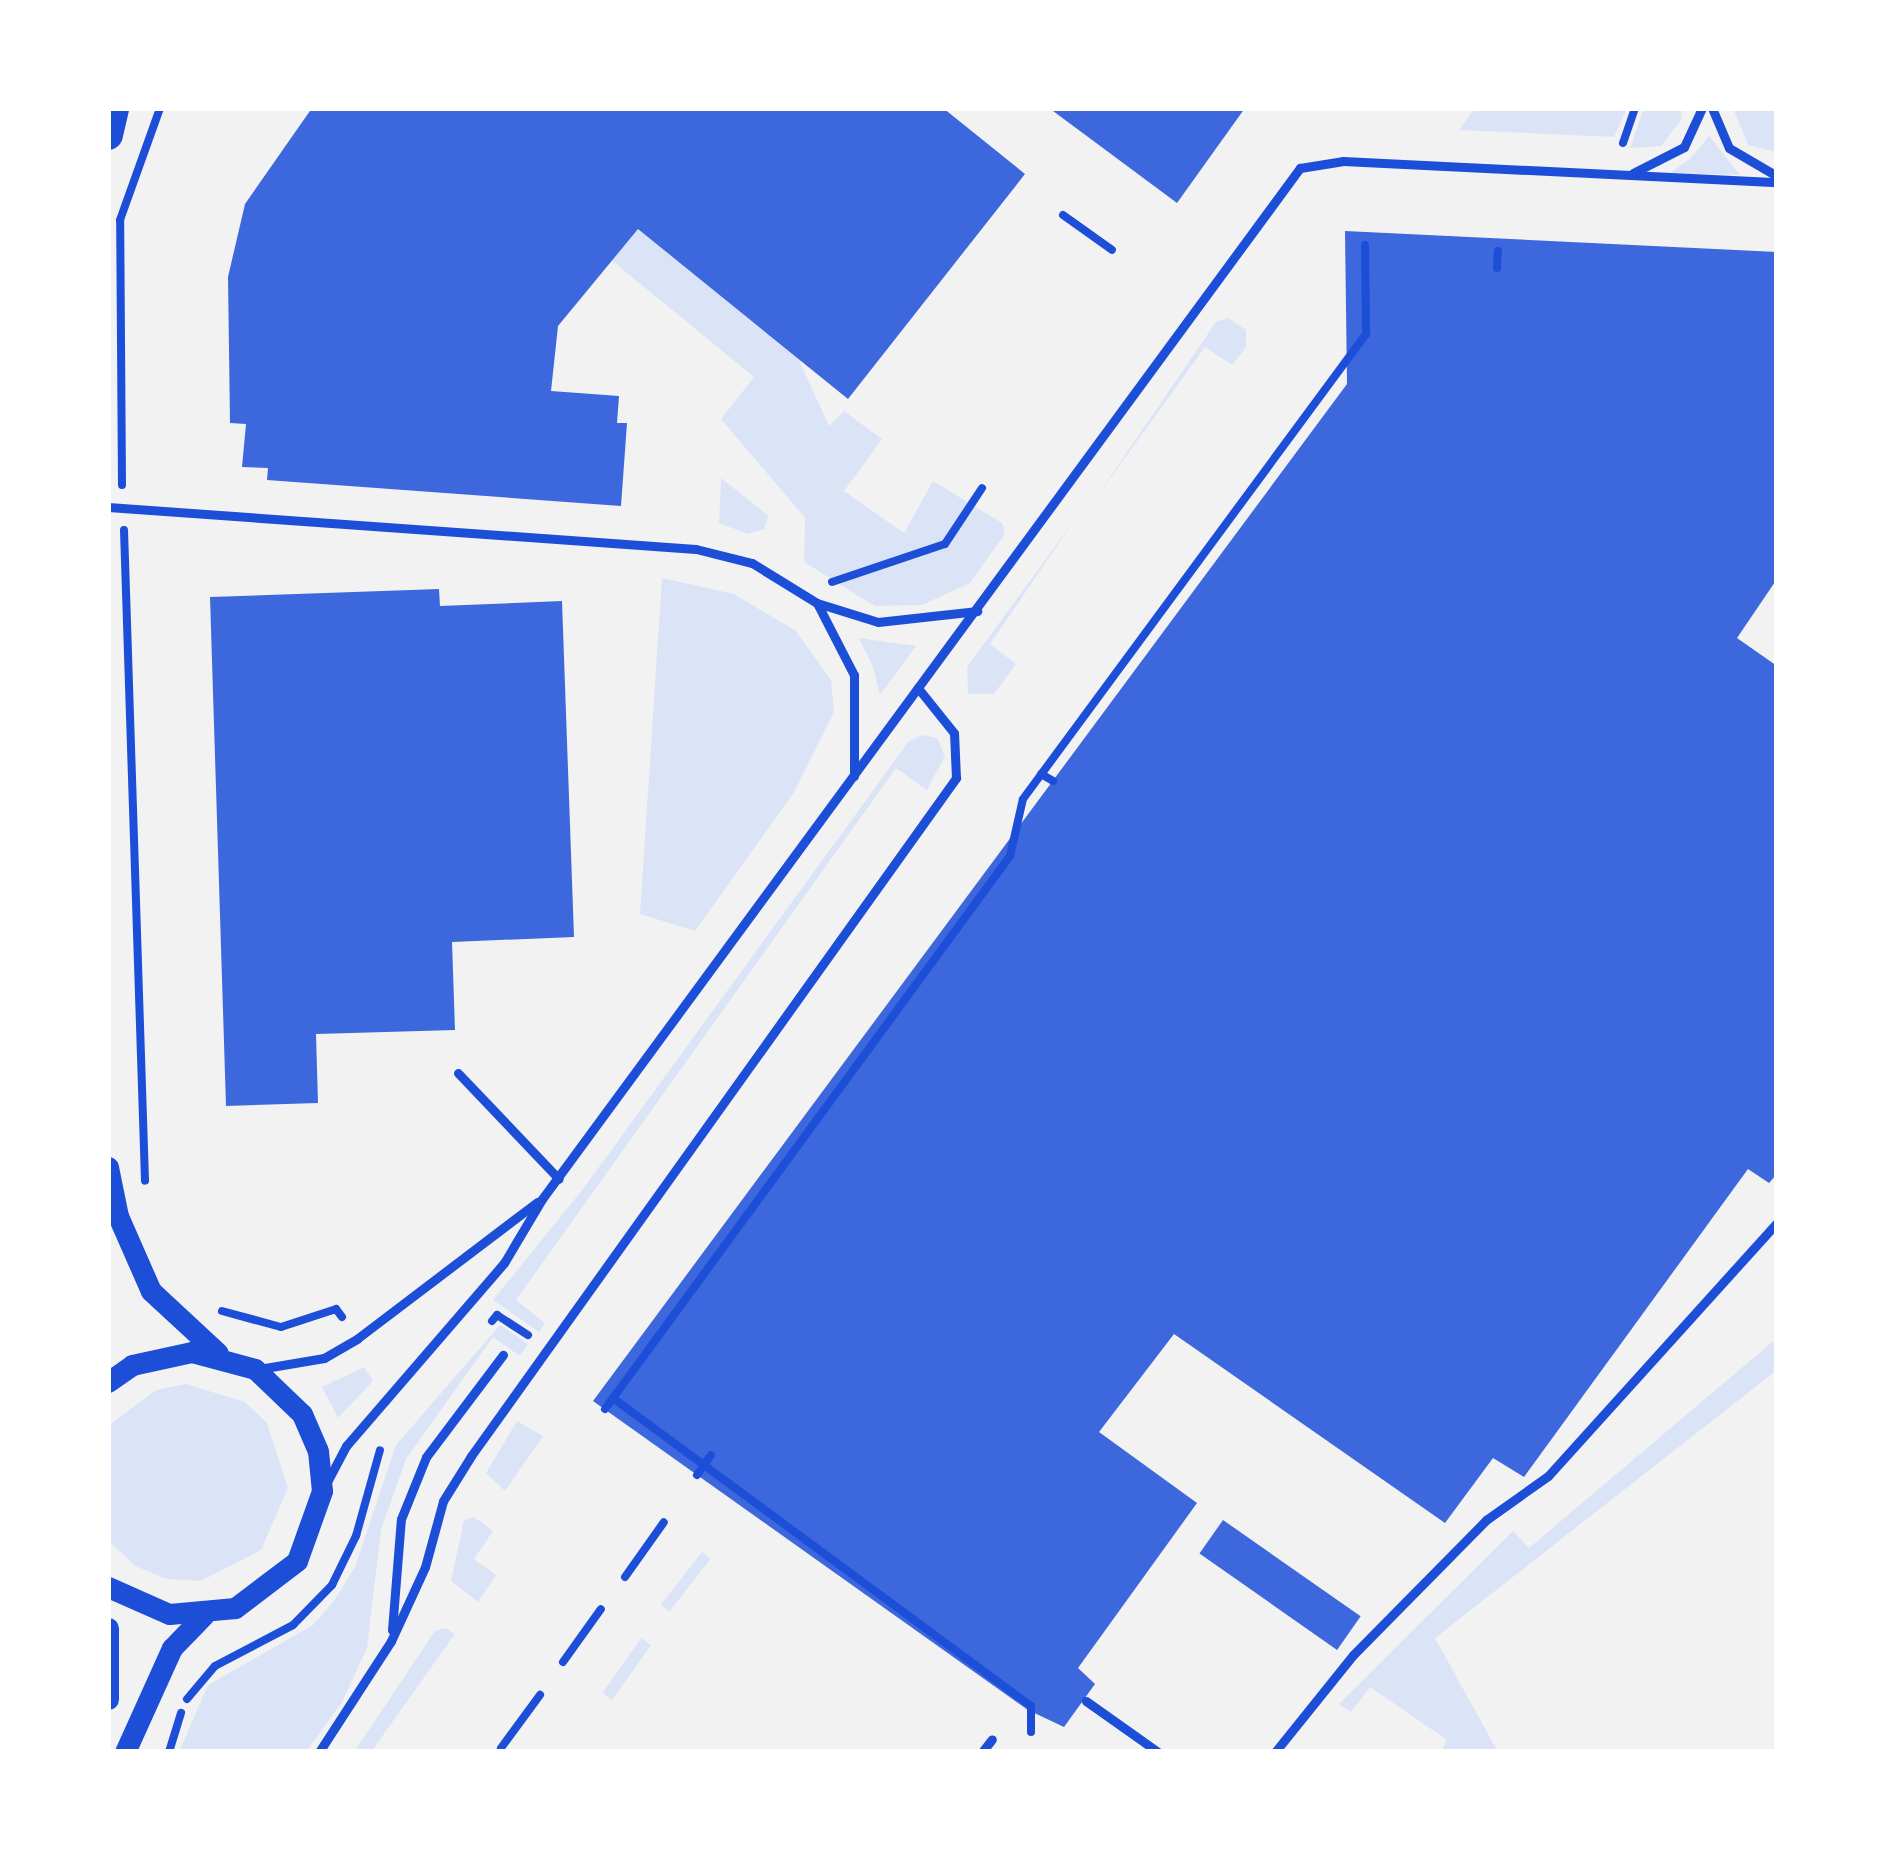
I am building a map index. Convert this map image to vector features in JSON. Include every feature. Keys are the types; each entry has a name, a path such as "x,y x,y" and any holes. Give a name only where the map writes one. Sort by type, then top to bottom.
{"main road":[{"path":"108,135 114,108"}],"street":[{"path":"108,1166 118,1216 151,1291 224,1357"},
{"path":"108,1382 161,1355 224,1357 255,1369 302,1414 318,1451 322,1491 312,1534 280,1580 235,1608 204,1615 169,1614 108,1587"},
{"path":"125,1752 172,1648 204,1615"},
{"path":"108,1628 108,1699"}],"lane":[{"path":"1628,175 1684,147 1702,108"},
{"path":"1712,108 1729,148 1777,179"},
{"path":"322,1491 346,1446 504,1263 542,1199 1300,168 1343,160 1777,179"},
{"path":"108,507 696,549 752,563 817,603 896,624 978,611"},
{"path":"817,603 854,675 854,776"},
{"path":"320,1752 391,1641 425,1567 443,1501 471,1456 956,778 954,733 918,688"},
{"path":"458,1073 559,1179"},
{"path":"255,1369 324,1358 358,1338 478,1240 542,1199"},
{"path":"1275,1752 1353,1655 1486,1520 1548,1476 1777,1222"},
{"path":"391,1641 400,1519 426,1457 503,1354"},
{"path":"1086,1701 1158,1752"},
{"path":"982,1752 992,1739"}],"path":[{"path":"121,456 113,256 125,200 160,108"},
{"path":"1623,143 1635,108"},
{"path":"1063,215 1112,250"},
{"path":"604,1409 1010,856 1023,799 1366,334 1365,244"},
{"path":"1497,268 1498,251"},
{"path":"802,593 944,544 982,488"},
{"path":"124,549 146,1205"},
{"path":"1041,774 1053,781"},
{"path":"207,1303 257,1325 308,1323 336,1310 342,1317"},
{"path":"613,1398 1031,1706 1031,1732"},
{"path":"697,1475 711,1454"},
{"path":"625,1577 664,1522"},
{"path":"563,1662 601,1609"},
{"path":"501,1748 540,1695"}],"shaded area":[{"path":"1475,108 1627,108 1614,137 1459,130"},
{"path":"1644,108 1682,108 1681,120 1661,146 1630,148"},
{"path":"1733,108 1777,108 1776,152 1748,145"},
{"path":"1709,136 1740,175 1670,173 1690,159"},
{"path":"638,229 798,358 829,426 844,411 882,439 844,491 904,533 933,481 1002,523 1005,534 970,583 922,605 875,606 804,562 805,518 721,419 754,377 610,259"},
{"path":"1228,318 1246,330 1246,347 1232,365 1205,347 1093,502 1216,322"},
{"path":"721,478 769,516 764,529 748,534 719,523"},
{"path":"1078,515 990,644 1016,664 994,694 968,694 967,667"},
{"path":"662,578 734,594 796,631 831,680 834,712 793,794 695,931 640,914"},
{"path":"859,638 916,646 880,695 873,667"},
{"path":"922,735 937,738 945,756 927,790 896,768 516,1300 545,1323 539,1332 493,1300 583,1189 909,741"},
{"path":"500,1325 528,1344 520,1356 493,1337 406,1459 381,1530 367,1648 342,1702 306,1752 179,1752 208,1685 313,1625 334,1601 355,1567 396,1445"},
{"path":"1777,1338 1777,1370 1435,1638 1498,1752 1441,1752 1447,1740 1370,1687 1351,1712 1339,1704 1513,1531 1529,1548"},
{"path":"364,1367 373,1381 338,1418 322,1387"},
{"path":"186,1384 245,1402 267,1423 288,1488 261,1550 201,1581 167,1579 135,1566 108,1540 108,1426 156,1390"},
{"path":"517,1421 543,1436 505,1491 486,1473"},
{"path":"474,1517 493,1531 474,1559 496,1575 478,1602 451,1581 464,1520"},
{"path":"702,1552 711,1559 669,1612 661,1605"},
{"path":"446,1628 455,1634 371,1752 354,1752 435,1631"},
{"path":"641,1638 651,1645 612,1700 603,1693"}],"building":[{"path":"312,108 943,108 1025,174 848,399 638,229 558,326 551,391 619,396 617,423 627,423 621,506 267,480 268,468 242,467 246,424 230,423 228,277 245,204"},
{"path":"1049,108 1245,108 1177,203"},
{"path":"1345,231 1777,252 1777,579 1737,638 1777,666 1777,1174 1769,1183 1748,1169 1524,1477 1493,1458 1445,1523 1174,1334 1099,1432 1197,1503 1078,1668 1095,1684 1064,1727 1028,1710 593,1401 1347,384"},
{"path":"439,589 440,606 562,601 574,937 452,942 455,1030 316,1034 318,1103 226,1106 210,597"},
{"path":"1223,1520 1361,1616 1337,1650 1199,1554"}]}
